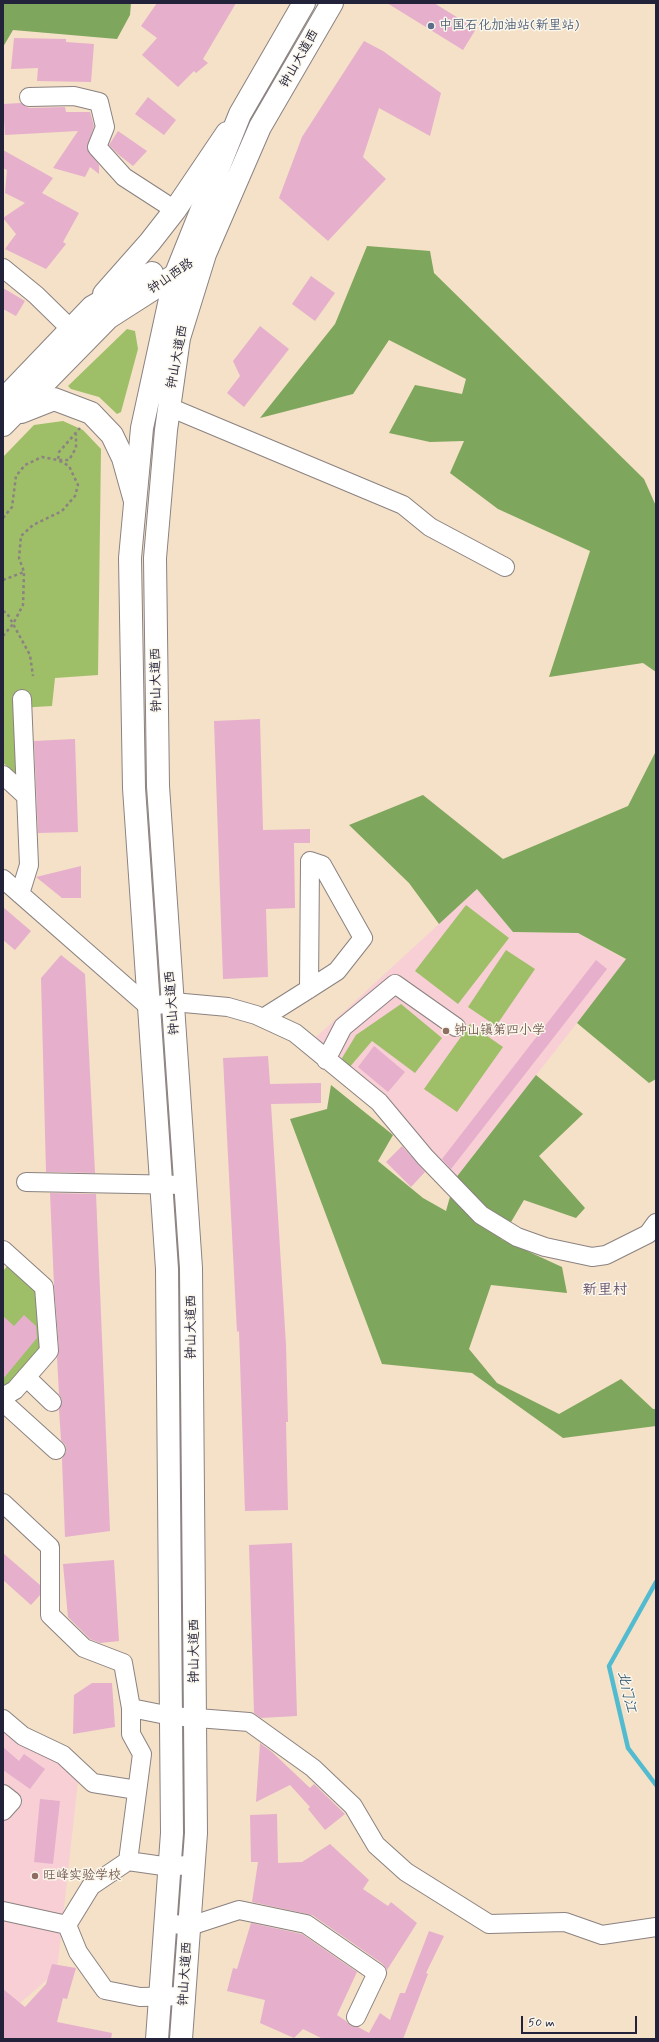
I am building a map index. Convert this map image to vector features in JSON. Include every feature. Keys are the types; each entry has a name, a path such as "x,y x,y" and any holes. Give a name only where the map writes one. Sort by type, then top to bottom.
{"main road":[{"name":"钟山大道西","path":"157,2039 172,1833 167,1269 134,788 130,558 142,428 179,266 240,114 304,3"},
{"name":"钟山大道西","path":"182,2039 196,1833 191,1268 158,786 155,558 169,407 179,338 205,254 260,127 332,3"},
{"path":"92,307 150,242 175,210 240,114"},
{"name":"钟山西路","path":"7,413 78,335 92,307 205,254"},
{"name":"钟山西路","path":"78,335 108,318 179,266"},
{"path":"7,413 54,399 91,412 112,435 123,458 135,502"}],"street":[{"path":"29,97 74,96 99,102 105,128 97,147 124,177 175,210"},
{"path":"3,268 36,295 78,335"},
{"path":"169,407 403,505 430,527 506,567"},
{"path":"20,894 29,865 22,699"},
{"path":"3,775 26,796"},
{"path":"263,1018 309,989 337,971 363,938 322,865 310,861 309,989"},
{"path":"3,880 149,1007 173,1002 228,1007 263,1018 295,1033 379,1102 425,1157 481,1215 517,1237 545,1247 592,1257 606,1255 648,1234 656,1223"},
{"path":"326,1060 343,1027 395,984 456,1027"},
{"path":"26,1182 186,1185"},
{"path":"3,1397 15,1390 49,1351 44,1287 4,1254"},
{"path":"26,1377 52,1402"},
{"path":"3,1402 56,1450"},
{"path":"3,1503 50,1547 50,1615 84,1648 123,1663 131,1708 131,1734 142,1754 128,1861"},
{"path":"131,1708 171,1716 249,1722 313,1768 353,1806 376,1845 406,1872 489,1924 565,1922 602,1934 656,1927"},
{"path":"3,1719 22,1736 63,1755 93,1783 137,1790"},
{"path":"3,1794 12,1800 3,1811"},
{"path":"67,1925 91,1886 128,1861 170,1867 194,1864"},
{"path":"166,1923 190,1926 239,1910 306,1924 377,1973 356,2017"},
{"path":"3,1911 67,1925"},
{"path":"67,1925 78,1952 105,1990 140,1997 185,1996"}],"path":[{"path":"58,460 59,452 76,434 91,412"},
{"path":"3,518 12,507 16,476 25,465 42,457 58,460 69,460 76,448 76,434"},
{"path":"3,636 13,624 23,605 24,572 19,558 21,536 33,525 62,511 75,496 78,485 69,466 58,460"},
{"path":"3,580 24,572"},
{"path":"3,612 7,613 30,655 33,676"}],"shaded area":[{"name":"钟山镇第四小学","path":"477,889 513,932 578,933 626,960 455,1179 313,1040"},
{"name":"旺峰实验学校","path":"3,1728 56,1761 78,1781 57,1971 3,2018"}],"green space":[{"path":"3,3 131,3 130,15 117,39 13,30 3,47"},
{"path":"367,246 430,251 434,273 644,479 656,506 656,672 643,663 549,677 590,551 498,509 450,473 464,441 430,442 389,433 415,385 462,394 466,379 389,340 353,394 260,418 335,324"},
{"path":"127,329 135,331 138,349 121,412 117,414 99,397 71,389 68,386"},
{"path":"63,421 83,430 101,449 98,675 55,678 52,706 17,708 21,778 3,763 3,457 34,425"},
{"path":"656,751 656,1079 649,1083 577,1023 626,959 578,933 513,932 477,889 439,924 409,883 349,825 423,795 503,859 628,806"},
{"path":"466,905 509,938 458,1004 415,971"},
{"path":"506,950 535,969 496,1026 468,1007"},
{"path":"401,1004 442,1038 415,1073 372,1041 348,1069 344,1066 342,1058 356,1035"},
{"path":"470,1024 503,1047 457,1112 424,1089"},
{"path":"536,1075 583,1114 539,1156 585,1208 576,1218 524,1200 501,1239 562,1267 567,1293 491,1285 469,1349 497,1383 559,1414 621,1379 653,1409 656,1409 656,1426 563,1438 472,1373 382,1364 290,1119 327,1109 331,1085 393,1135 378,1161 423,1198 446,1211 455,1179"},
{"path":"10,1263 41,1290 45,1349 3,1389 3,1271"}],"building":[{"path":"157,3 236,3 203,59 208,63 196,73 194,71 178,87 142,55 157,38 141,26"},
{"path":"387,3 434,3 476,29 463,50"},
{"path":"14,38 66,39 66,42 94,44 91,82 37,81 38,68 11,69"},
{"path":"364,41 383,51 441,93 430,136 379,108 363,157 386,179 328,241 279,198 302,137"},
{"path":"148,97 176,120 164,135 135,114"},
{"path":"21,103 29,108 65,107 66,112 90,112 94,126 87,148 99,165 99,174 90,167 85,177 53,168 78,131 5,135 3,104"},
{"path":"118,131 147,151 133,166 109,145"},
{"path":"3,150 53,178 42,193 79,213 63,242 66,244 46,269 5,249 16,234 3,218 25,203 5,193 7,170 3,168"},
{"path":"311,276 335,293 315,321 292,304"},
{"path":"3,288 25,301 16,316 3,309"},
{"path":"260,326 289,349 244,407 227,393 240,376 233,361"},
{"path":"260,719 263,830 310,829 310,843 294,843 295,908 266,909 268,977 223,979 214,721"},
{"path":"75,739 78,832 38,833 34,741"},
{"path":"81,866 81,898 62,898 36,877"},
{"path":"3,907 31,931 15,950 3,940"},
{"path":"61,955 85,974 95,1173 46,1172 41,978"},
{"path":"596,960 607,969 451,1169 442,1159"},
{"path":"374,1046 405,1072 388,1092 358,1067"},
{"path":"268,1056 270,1084 321,1083 321,1103 271,1104 286,1345 288,1510 245,1511 239,1331 237,1332 223,1058"},
{"path":"402,1146 425,1172 411,1187 386,1162"},
{"path":"50,1193 96,1194 110,1531 65,1537 62,1459 66,1452 66,1446 61,1440 59,1409 62,1399 59,1394 57,1357 59,1350 54,1285"},
{"path":"24,1315 36,1326 37,1338 3,1379 3,1316 14,1326"},
{"path":"292,1543 297,1716 261,1718 254,1713 249,1545"},
{"path":"3,1553 40,1585 40,1595 31,1605 3,1580"},
{"path":"114,1560 119,1641 100,1643 90,1639 68,1617 63,1564"},
{"path":"92,1683 112,1683 115,1727 73,1734 74,1695"},
{"path":"260,1743 272,1752 310,1788 314,1784 345,1814 325,1830 308,1809 310,1807 290,1785 256,1802"},
{"path":"3,1747 19,1761 24,1754 45,1769 30,1789 3,1770"},
{"path":"40,1799 60,1801 53,1864 34,1862"},
{"path":"277,1814 278,1863 302,1862 330,1844 369,1880 363,1889 388,1906 391,1902 417,1923 387,1970 383,1964 312,1915 252,1902 258,1862 251,1862 250,1815"},
{"path":"251,1923 302,1934 357,1972 337,2015 351,2026 358,2027 369,2033 380,2013 390,2020 400,1993 405,1993 429,1931 444,1936 426,1973 428,1974 403,2039 323,2039 303,2029 294,2038 260,2023 265,2000 227,1991 233,1968 237,1969"},
{"path":"52,1964 76,1968 67,1999 63,1998 57,2022 112,2033 111,2039 3,2039 3,1989 25,2007 46,1984"}],"waterway":[{"name":"北门江","path":"656,1582 609,1666 628,1748 656,1785"}],"place":[{"name":"中国石化加油站(新里站)","path":"431,26"},
{"name":"钟山镇第四小学","path":"446,1031"},
{"name":"旺峰实验学校","path":"35,1876"}],"district":[{"name":"新里村","path":"605,1291"}]}
